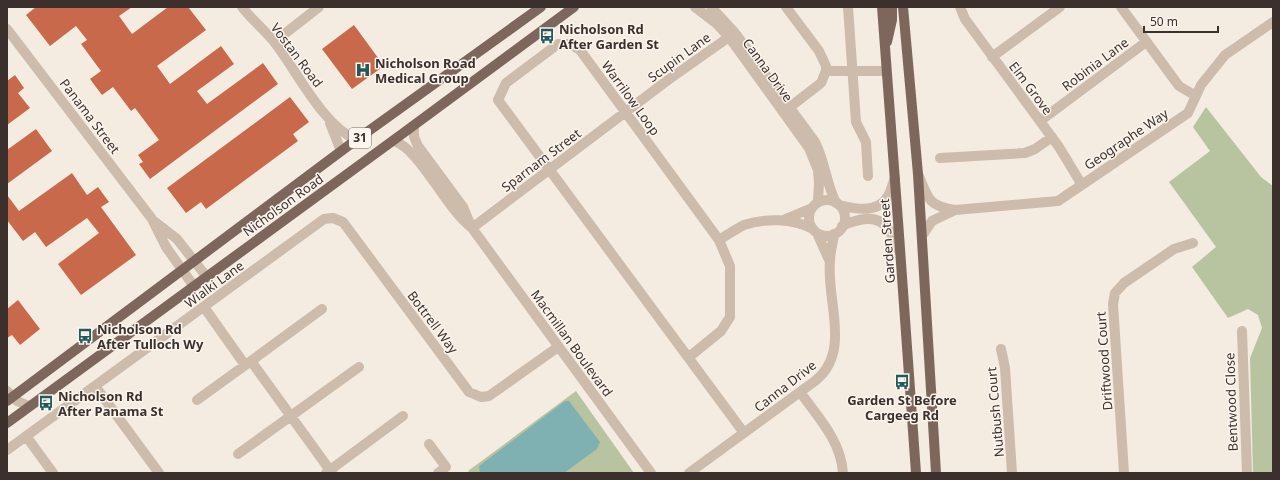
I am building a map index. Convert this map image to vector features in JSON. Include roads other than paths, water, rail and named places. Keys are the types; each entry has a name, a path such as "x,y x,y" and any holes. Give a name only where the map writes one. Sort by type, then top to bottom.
{"main road":[{"name":"Nicholson Road","path":"9,396 182,270 356,140 541,7"},
{"name":"Nicholson Road","path":"7,423 193,285 394,141 574,7"},
{"name":"Garden Street","path":"882,7 886,71 896,175 916,473"},
{"path":"885,49 892,20 892,7"},
{"path":"903,7 918,174 936,473"},
{"path":"930,473 933,423"}],"street":[{"name":"Vostan Road","path":"242,7 274,42 330,121 347,136 356,140"},
{"path":"274,42 319,7"},
{"name":"Canna Drive","path":"695,7 729,37 814,156 820,182 815,205"},
{"name":"Canna Drive","path":"711,7 735,33 815,142 820,152 828,186 838,204"},
{"path":"786,7 819,51 826,66 826,71 821,83 790,107"},
{"path":"848,7 856,122 866,142 868,176"},
{"name":"Elm Grove","path":"960,7 965,19 1052,137 1082,184"},
{"path":"992,57 1060,7"},
{"path":"1121,7 1179,86 1196,96"},
{"name":"Geographe Way","path":"918,174 929,201 943,208 955,210 1058,201 1188,113 1201,85 1225,55 1273,22"},
{"name":"Panama Street","path":"7,29 152,219 166,247 193,285"},
{"name":"Scupin Lane","path":"625,112 729,37"},
{"name":"Robinia Lane","path":"1040,121 1146,42"},
{"name":"Warrilow Loop","path":"689,357 721,331 730,318 730,266 720,240 580,50 570,44 558,44 506,83 498,100 744,433"},
{"path":"826,71 886,71"},
{"name":"Sparnam Street","path":"472,228 625,112"},
{"name":"Vostan Road","path":"330,121 341,151"},
{"name":"Macmillan Boulevard","path":"414,126 414,137 418,146 463,208 472,228"},
{"path":"940,158 1025,153 1035,149 1052,137"},
{"name":"Macmillan Boulevard","path":"394,141 409,150 456,212 472,228 652,473"},
{"path":"783,220 824,200 858,209 878,206 888,197 896,175"},
{"path":"838,204 844,215 842,226"},
{"path":"815,205 809,219 815,231"},
{"name":"Geographe Way","path":"922,236 932,221 955,210"},
{"name":"Bottrell Way","path":"301,236 324,219 333,218 342,222 469,392 481,397 489,396 558,347"},
{"name":"Panama Street","path":"152,219 177,239 206,276"},
{"path":"720,240 744,226 766,221 783,220 803,224 815,231 829,235 834,234 842,226 867,219 880,222 889,230 901,255"},
{"name":"Canna Drive","path":"815,231 830,262"},
{"name":"Canna Drive","path":"689,473 822,376 830,364 833,356 835,341 830,262 834,234"},
{"name":"Wialki Lane","path":"7,450 301,236"},
{"name":"Driftwood Court","path":"1124,473 1113,304 1115,293 1124,283 1174,248 1193,243"},
{"path":"204,308 291,416 329,472 403,416"},
{"path":"197,400 322,308"},
{"name":"Bentwood Close","path":"1242,331 1247,473"},
{"name":"Nutbush Court","path":"1001,349 1005,368 1012,473"},
{"path":"238,454 359,367"},
{"path":"95,386 159,473"},
{"path":"800,392 835,443 841,458 843,473"},
{"path":"9,396 22,404 29,406"},
{"path":"26,436 53,473"},
{"path":"429,444 446,467 438,473"}],"water":[{"path":"565,401 569,401 600,442 597,449 564,473 480,473 479,466"}],"place":[{"name":"Nicholson Rd After Garden St","path":"547,36"},
{"name":"Nicholson Road Medical Group","path":"363,70"},
{"name":"Nicholson Rd After Tulloch Wy","path":"85,336"},
{"name":"Garden St Before Cargeeg Rd","path":"902,382"},
{"name":"Nicholson Rd After Panama St","path":"46,403"}]}
